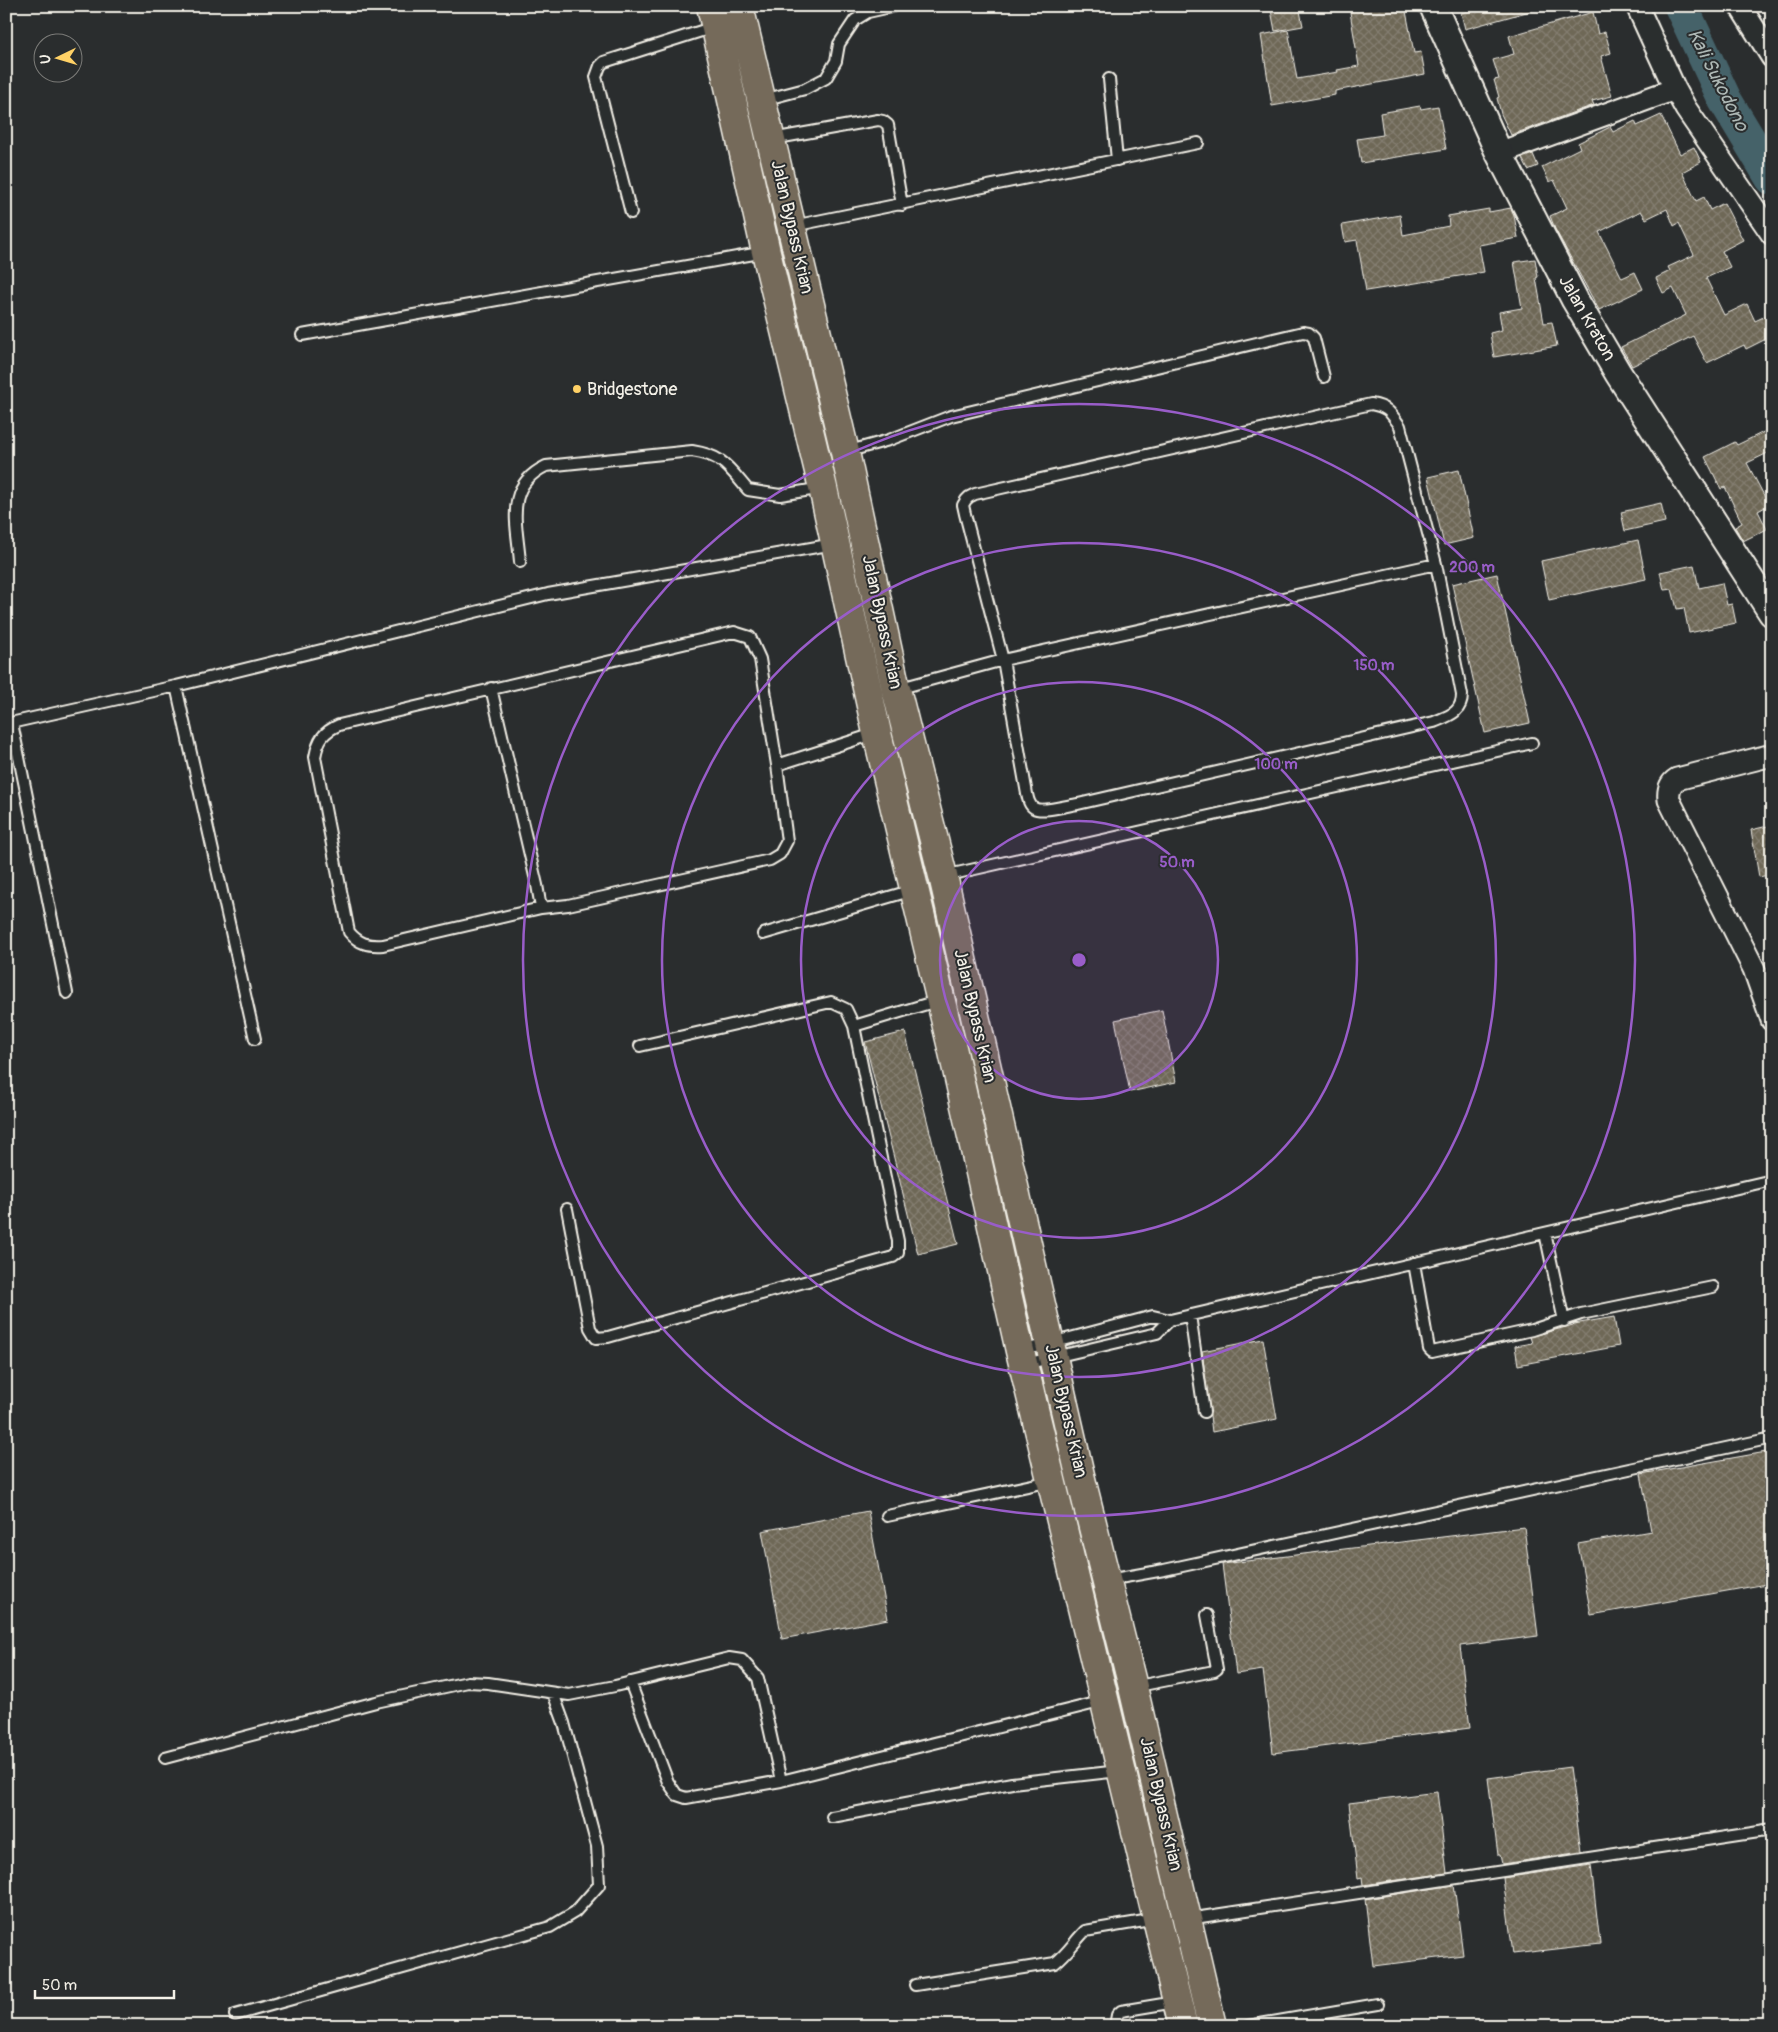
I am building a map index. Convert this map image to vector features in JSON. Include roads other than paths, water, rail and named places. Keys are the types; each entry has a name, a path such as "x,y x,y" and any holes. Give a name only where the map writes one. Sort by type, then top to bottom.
{"highway":[{"name":"Jalan Bypass Krian","path":"739,6 845,452 896,689 943,876 1080,1474 1133,1687 1212,2026"},
{"name":"Jalan Bypass Krian","path":"713,16 1022,1358 1180,2014"}],"street":[{"name":"Jalan Kraton","path":"1433,6 1499,153 1580,308 1618,373 1772,613"},
{"path":"1637,6 1675,88 1749,203 1772,234"},
{"path":"1740,6 1772,58"},
{"path":"1499,153 1675,88"},
{"path":"1772,755 1676,779 1670,786 1669,795 1754,969 1772,1020"}],"lane":[{"path":"762,100 805,89 826,78 836,61 839,44 855,20 868,12 895,6"},
{"path":"631,213 596,77 597,70 604,62 713,16"},
{"path":"1109,79 1117,160"},
{"path":"772,139 883,120 888,125 902,205"},
{"path":"791,227 1198,143"},
{"path":"302,335 766,252"},
{"path":"845,452 889,440 951,416 1303,332 1309,333 1314,338 1324,377"},
{"path":"1370,404 1383,406 1400,426 1436,564 1462,695 1460,706 1451,716 1434,722 1078,804 1041,810 1034,808 1030,804 1026,794 1003,660 963,505 969,497 1370,404"},
{"path":"520,562 516,500 525,480 534,472 546,466 692,451 710,454 724,463 748,490 780,495 823,488"},
{"path":"67,993 9,723 176,686 548,594 835,544"},
{"path":"896,689 1003,660 1436,564"},
{"path":"734,632 750,636 760,659 777,765 787,841 780,854 770,860 568,905 540,908 372,946 357,941 349,932 315,757 317,745 322,736 328,730 339,725 708,636 734,632"},
{"path":"176,686 255,1039"},
{"path":"491,688 537,885 540,908"},
{"path":"777,765 877,733"},
{"path":"943,876 1532,743"},
{"path":"763,934 915,890"},
{"path":"854,1026 941,1000"},
{"path":"567,1209 590,1328 596,1338 608,1337 893,1257 898,1253 898,1241 854,1026 846,1009 831,1002 640,1046"},
{"path":"1022,1358 1053,1350 1153,1316 1170,1320 1772,1180"},
{"path":"1545,1233 1564,1320"},
{"path":"1414,1263 1429,1349 1432,1352 1532,1330 1581,1314 1713,1287"},
{"path":"1190,1315 1204,1412"},
{"path":"1053,1350 1157,1333 1170,1320"},
{"path":"1107,1580 1164,1570 1772,1438"},
{"path":"887,1516 1052,1481"},
{"path":"1133,1687 1217,1669 1206,1615"},
{"path":"165,1758 376,1702 468,1682 496,1684 569,1695 615,1686 729,1658 742,1660 758,1678 781,1781"},
{"path":"630,1682 668,1782 677,1795 686,1798 781,1781 1105,1701"},
{"path":"235,2015 550,1927 575,1912 600,1885 597,1846 564,1723 553,1693"},
{"path":"832,1816 1012,1783 1121,1770"},
{"path":"1188,1919 1772,1830"},
{"path":"915,1985 1055,1963 1065,1956 1085,1931 1156,1919"},
{"path":"1248,2026 1378,2004"},
{"path":"1115,2026 1117,2015 1121,2011 1180,2014"}],"waterway":[{"name":"Kali Sukodono","path":"1681,6 1725,100 1772,178"}],"place":[{"name":"Bridgestone","path":"577,389"}]}
